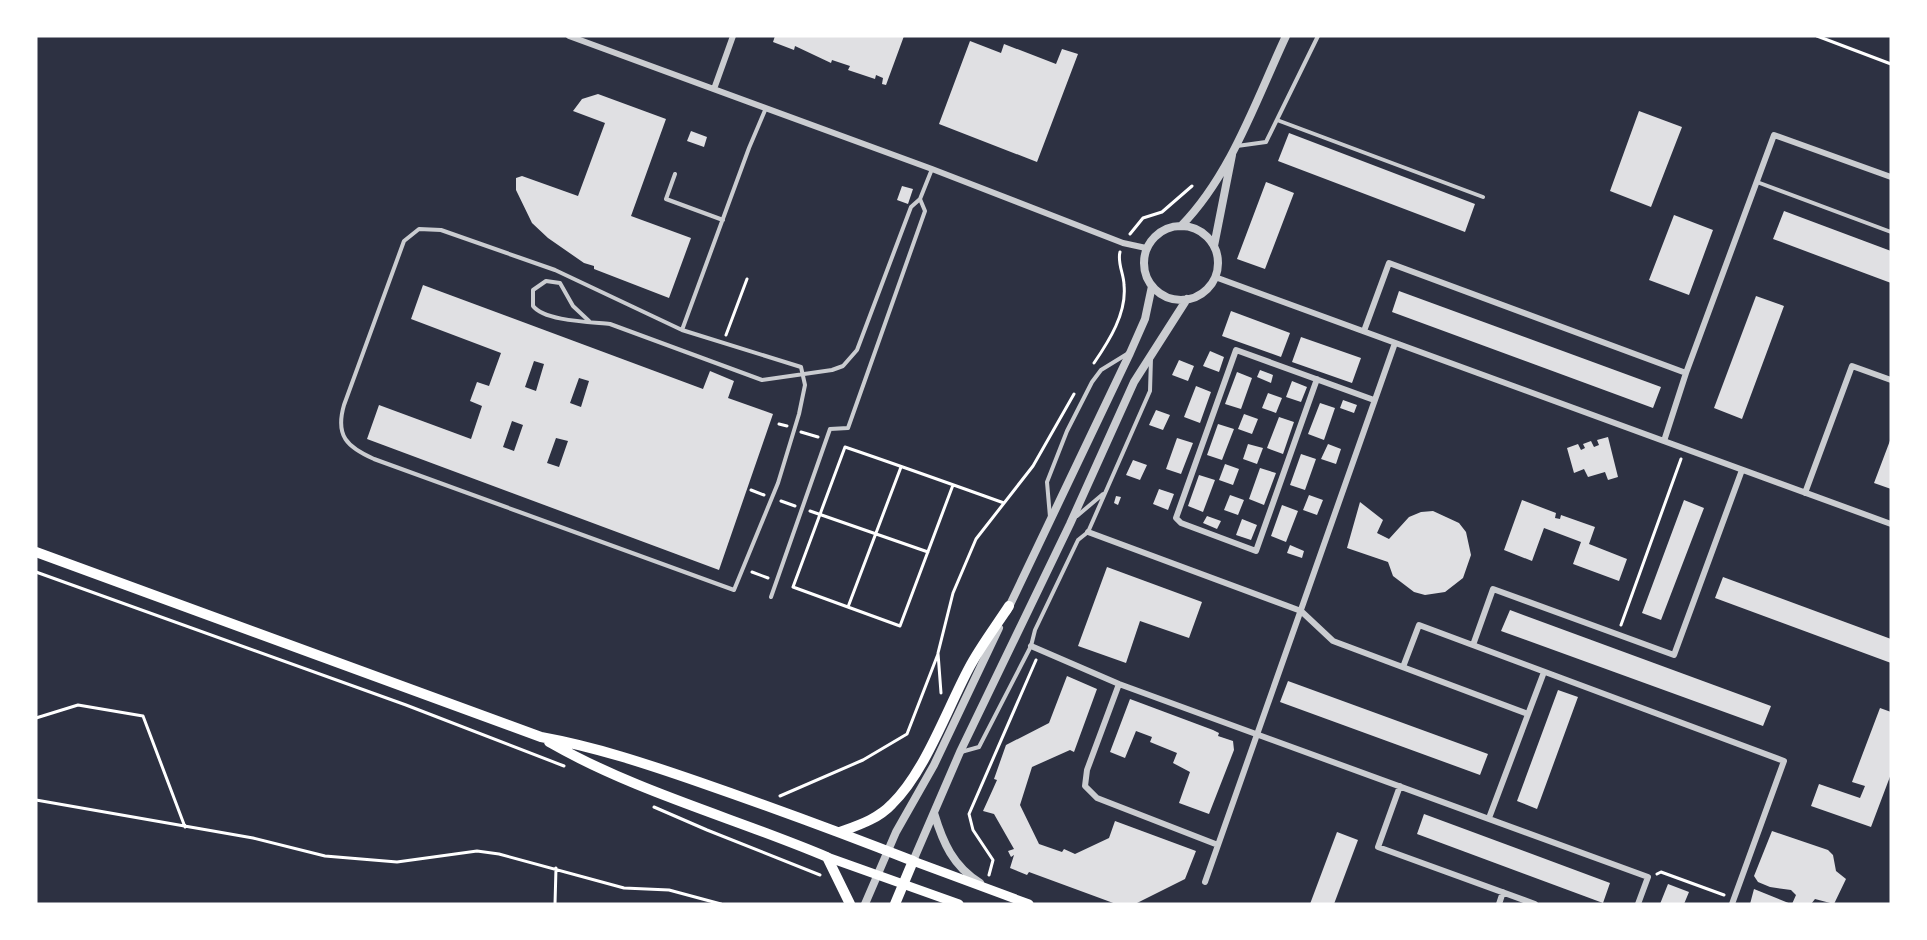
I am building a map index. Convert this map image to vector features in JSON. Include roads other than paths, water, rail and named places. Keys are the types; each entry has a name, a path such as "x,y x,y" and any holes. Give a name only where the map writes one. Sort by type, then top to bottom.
{"main road":[{"path":"36,552 541,737 581,744 634,760 840,832 1029,904"},
{"path":"840,832 866,822 883,812 899,796 921,763 970,666 1009,606"},
{"path":"541,737 580,760 698,808 956,903"},
{"path":"827,857 850,904"},
{"path":"895,904 913,861"},
{"path":"942,904 956,903"}],"street":[{"path":"569,36 932,169 1123,243 1146,248"},
{"path":"714,89 733,36"},
{"path":"1181,226 1200,231 1214,246 1217,256 1215,277 1199,295 1187,299 1168,297 1152,286 1144,268 1146,248 1160,232 1181,226 1203,204 1286,36"},
{"path":"1664,441 1686,373 1774,135 1891,177"},
{"path":"1214,246 1233,147"},
{"path":"1364,331 1389,263 1686,373"},
{"path":"1215,277 1891,525"},
{"path":"865,904 887,851 934,765 1130,353 1145,319 1152,286"},
{"path":"913,861 960,752 1070,524 1134,382 1187,299"},
{"path":"1205,882 1395,343"},
{"path":"1317,380 1256,551 1181,523 1176,518 1236,350 1374,400"},
{"path":"1805,493 1852,366 1891,380"},
{"path":"1473,645 1493,589 1674,655 1742,470"},
{"path":"1088,532 1301,610 1333,641 1528,714"},
{"path":"1403,667 1419,626 1784,761 1733,901"},
{"path":"1031,646 1119,684 1648,877 1638,904"},
{"path":"1489,818 1544,672"},
{"path":"1119,684 1087,770 1085,786 1097,798 1218,845"},
{"path":"1400,786 1378,847 1534,904"},
{"path":"934,813 942,838 958,866 964,873 985,887"},
{"path":"1498,904 1503,892"}],"lane":[{"path":"1233,147 1266,142 1318,36"},
{"path":"682,330 766,108"},
{"path":"1277,120 1482,197"},
{"path":"589,321 573,306 560,283 546,281 533,290 533,306 542,314 589,321 610,324 762,380 832,370 843,366 857,350 911,207 920,200 932,169"},
{"path":"675,174 666,200 723,220"},
{"path":"1756,182 1891,232"},
{"path":"771,597 830,429 848,428 924,211 920,200"},
{"path":"419,230 441,230 555,270 682,330 801,367 805,385 800,414 778,483 734,590 374,459 357,451 346,442 342,432 340,419 344,405 404,241 419,230"},
{"path":"1050,518 1047,482 1067,431 1092,382 1101,370 1113,360 1130,353"},
{"path":"960,752 979,747 1031,646 1035,630 1078,540 1088,532 1150,390 1152,369 1150,354"},
{"path":"1070,524 1104,494"}]}
